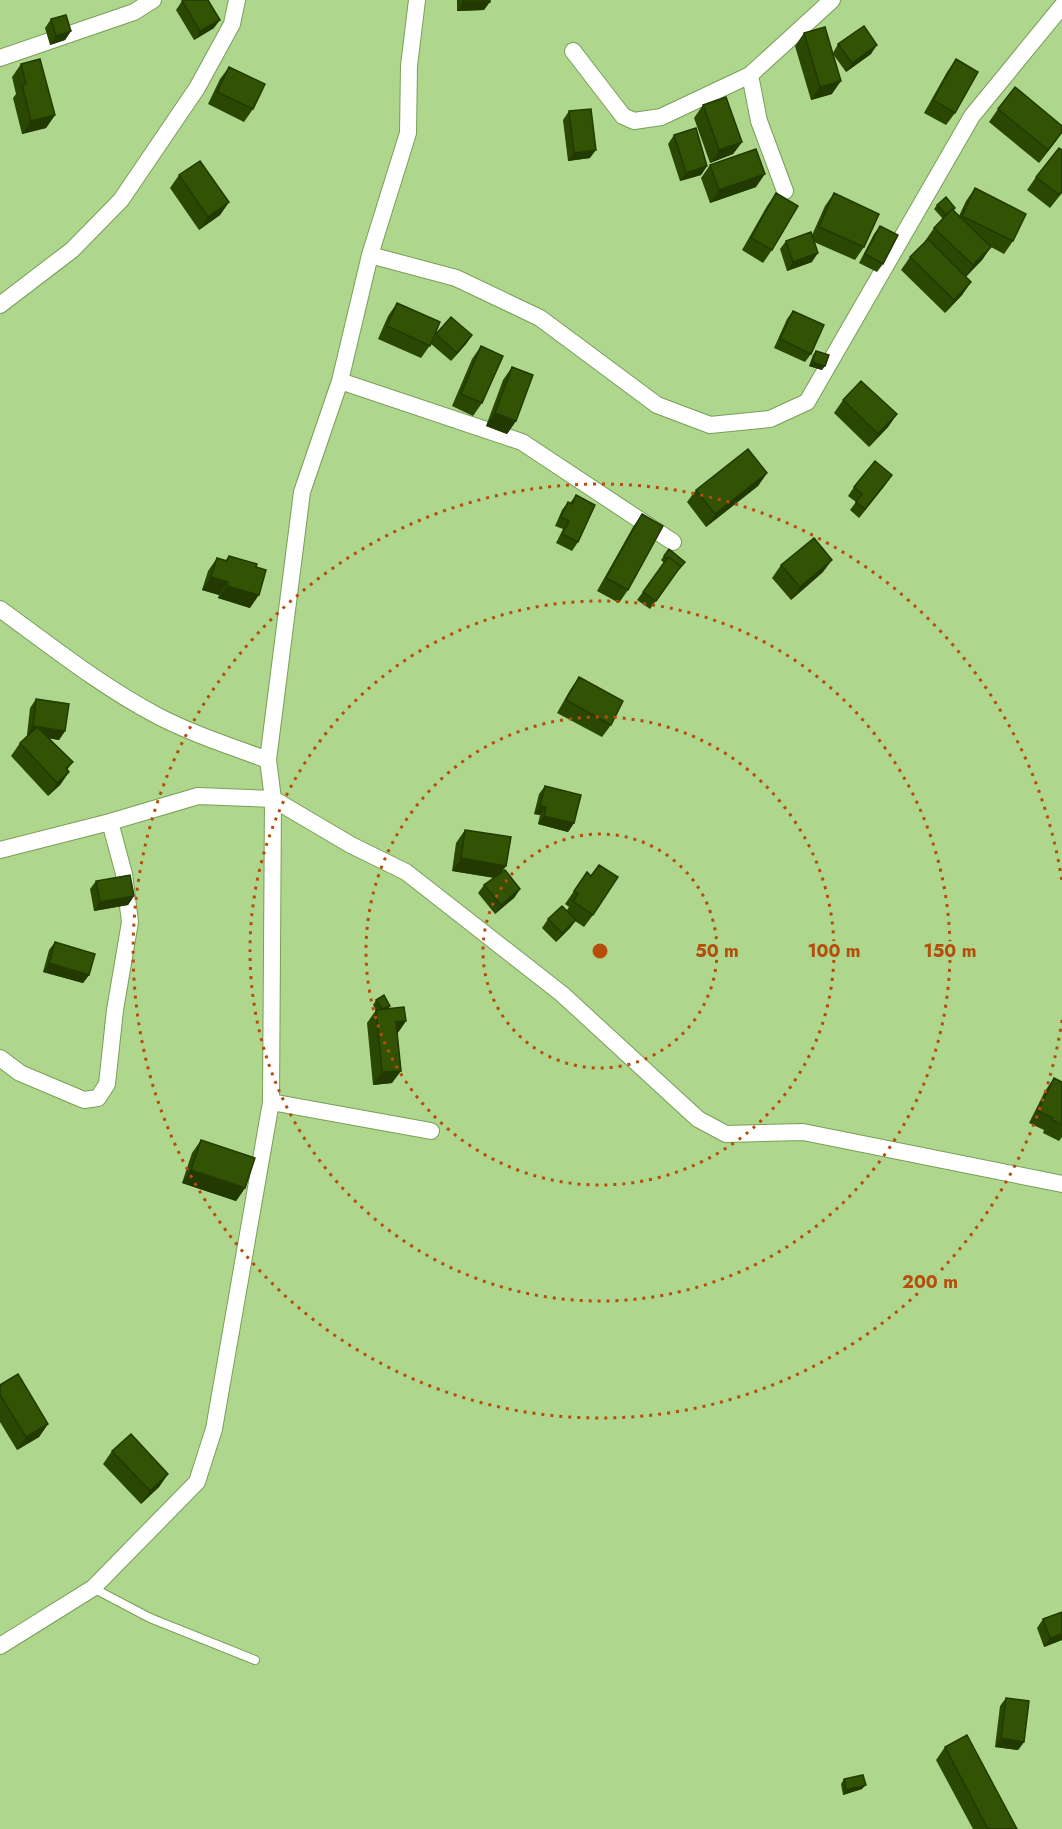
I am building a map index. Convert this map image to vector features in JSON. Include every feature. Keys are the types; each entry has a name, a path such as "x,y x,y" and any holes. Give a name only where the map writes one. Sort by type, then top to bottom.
{"street":[{"path":"0,57 134,12 153,0"},
{"path":"0,305 72,250 121,200 197,88 232,24 237,0"},
{"path":"0,1646 93,1588 198,1482 214,1429 271,1102 273,799 268,760 302,492 340,381 370,255 408,133 409,66 417,0"},
{"path":"573,51 623,116 634,121 661,117 750,75 832,0"},
{"path":"370,255 456,278 540,318 657,405 710,425 770,419 807,402 972,116 1062,6"},
{"path":"750,75 759,121 785,190"},
{"path":"340,381 522,442 673,542"},
{"path":"0,609 83,670 156,716 268,760"},
{"path":"0,850 110,822 198,796 273,799 351,845 406,872 562,994 698,1119 726,1134 803,1132 1062,1184"},
{"path":"0,1059 20,1072 84,1100 98,1098 107,1084 115,1010 130,922 124,874 110,822"},
{"path":"271,1102 431,1131"}],"lane":[{"path":"93,1588 150,1618 255,1660"}],"building":[{"path":"183,0 208,0 220,20 200,31"},
{"path":"463,0 490,0 490,2 463,2"},
{"path":"66,15 71,31 56,36 51,19"},
{"path":"864,26 877,45 852,63 838,44"},
{"path":"825,27 841,81 820,87 804,33"},
{"path":"40,59 55,115 31,121 22,85 26,84 21,64"},
{"path":"956,59 978,72 955,113 933,100"},
{"path":"229,67 265,84 253,109 217,92"},
{"path":"1015,87 1062,126 1062,132 1048,150 998,109"},
{"path":"726,97 742,142 719,150 703,105"},
{"path":"591,109 596,150 574,153 569,111"},
{"path":"696,128 707,166 686,173 674,135"},
{"path":"1059,148 1062,150 1062,191 1059,195 1036,177"},
{"path":"756,149 765,174 719,190 710,165"},
{"path":"200,161 229,202 208,217 179,175"},
{"path":"975,188 1026,214 1013,241 962,216"},
{"path":"776,193 798,206 772,250 751,238"},
{"path":"834,193 879,214 864,247 819,227"},
{"path":"946,197 955,208 946,215 937,205"},
{"path":"952,209 991,247 973,265 934,228"},
{"path":"880,226 898,235 883,264 865,254"},
{"path":"811,232 818,253 793,262 786,241"},
{"path":"928,239 971,282 954,300 910,257"},
{"path":"397,303 440,322 430,346 387,326"},
{"path":"793,311 824,325 811,354 780,339"},
{"path":"451,317 472,335 457,353 436,334"},
{"path":"481,346 503,356 482,403 461,394"},
{"path":"816,351 829,355 825,366 812,362"},
{"path":"512,367 533,375 516,421 495,413"},
{"path":"861,381 897,414 878,434 843,400"},
{"path":"748,449 767,473 715,514 696,490"},
{"path":"875,461 892,475 865,509 856,502 862,494 854,487"},
{"path":"576,495 595,505 578,542 562,534 569,521 561,517 568,502 572,504"},
{"path":"642,514 663,526 628,590 606,578"},
{"path":"814,538 832,560 800,587 781,565"},
{"path":"669,549 685,562 679,569 681,566 664,556"},
{"path":"229,556 257,564 256,567 266,570 259,595 227,586 228,582 211,577 217,558 227,561"},
{"path":"668,557 681,566 656,601 643,592"},
{"path":"579,677 623,701 611,725 566,700"},
{"path":"36,699 69,704 65,731 33,726"},
{"path":"37,727 73,762 66,768 69,772 57,783 20,743"},
{"path":"545,786 581,795 574,823 544,816 546,807 540,806"},
{"path":"465,830 511,837 506,866 461,858"},
{"path":"599,865 618,877 593,915 573,901 578,894 574,891 587,872 591,876"},
{"path":"505,870 520,889 501,905 484,885"},
{"path":"130,875 134,896 100,902 96,881"},
{"path":"562,906 576,920 562,933 548,919"},
{"path":"55,942 95,954 89,975 49,963"},
{"path":"384,995 390,1006 382,1009 376,1000"},
{"path":"404,1007 406,1021 396,1022 401,1071 382,1072 376,1010"},
{"path":"1054,1078 1062,1082 1062,1125 1038,1111"},
{"path":"201,1140 255,1158 245,1188 191,1170"},
{"path":"18,1374 48,1424 26,1437 0,1395 0,1385"},
{"path":"131,1434 168,1474 150,1491 112,1451"},
{"path":"1062,1612 1062,1634 1050,1638 1043,1619"},
{"path":"1006,1698 1029,1701 1024,1742 1001,1738"},
{"path":"967,1735 1017,1829 988,1829 945,1747"},
{"path":"863,1775 866,1785 846,1790 844,1779"}]}
